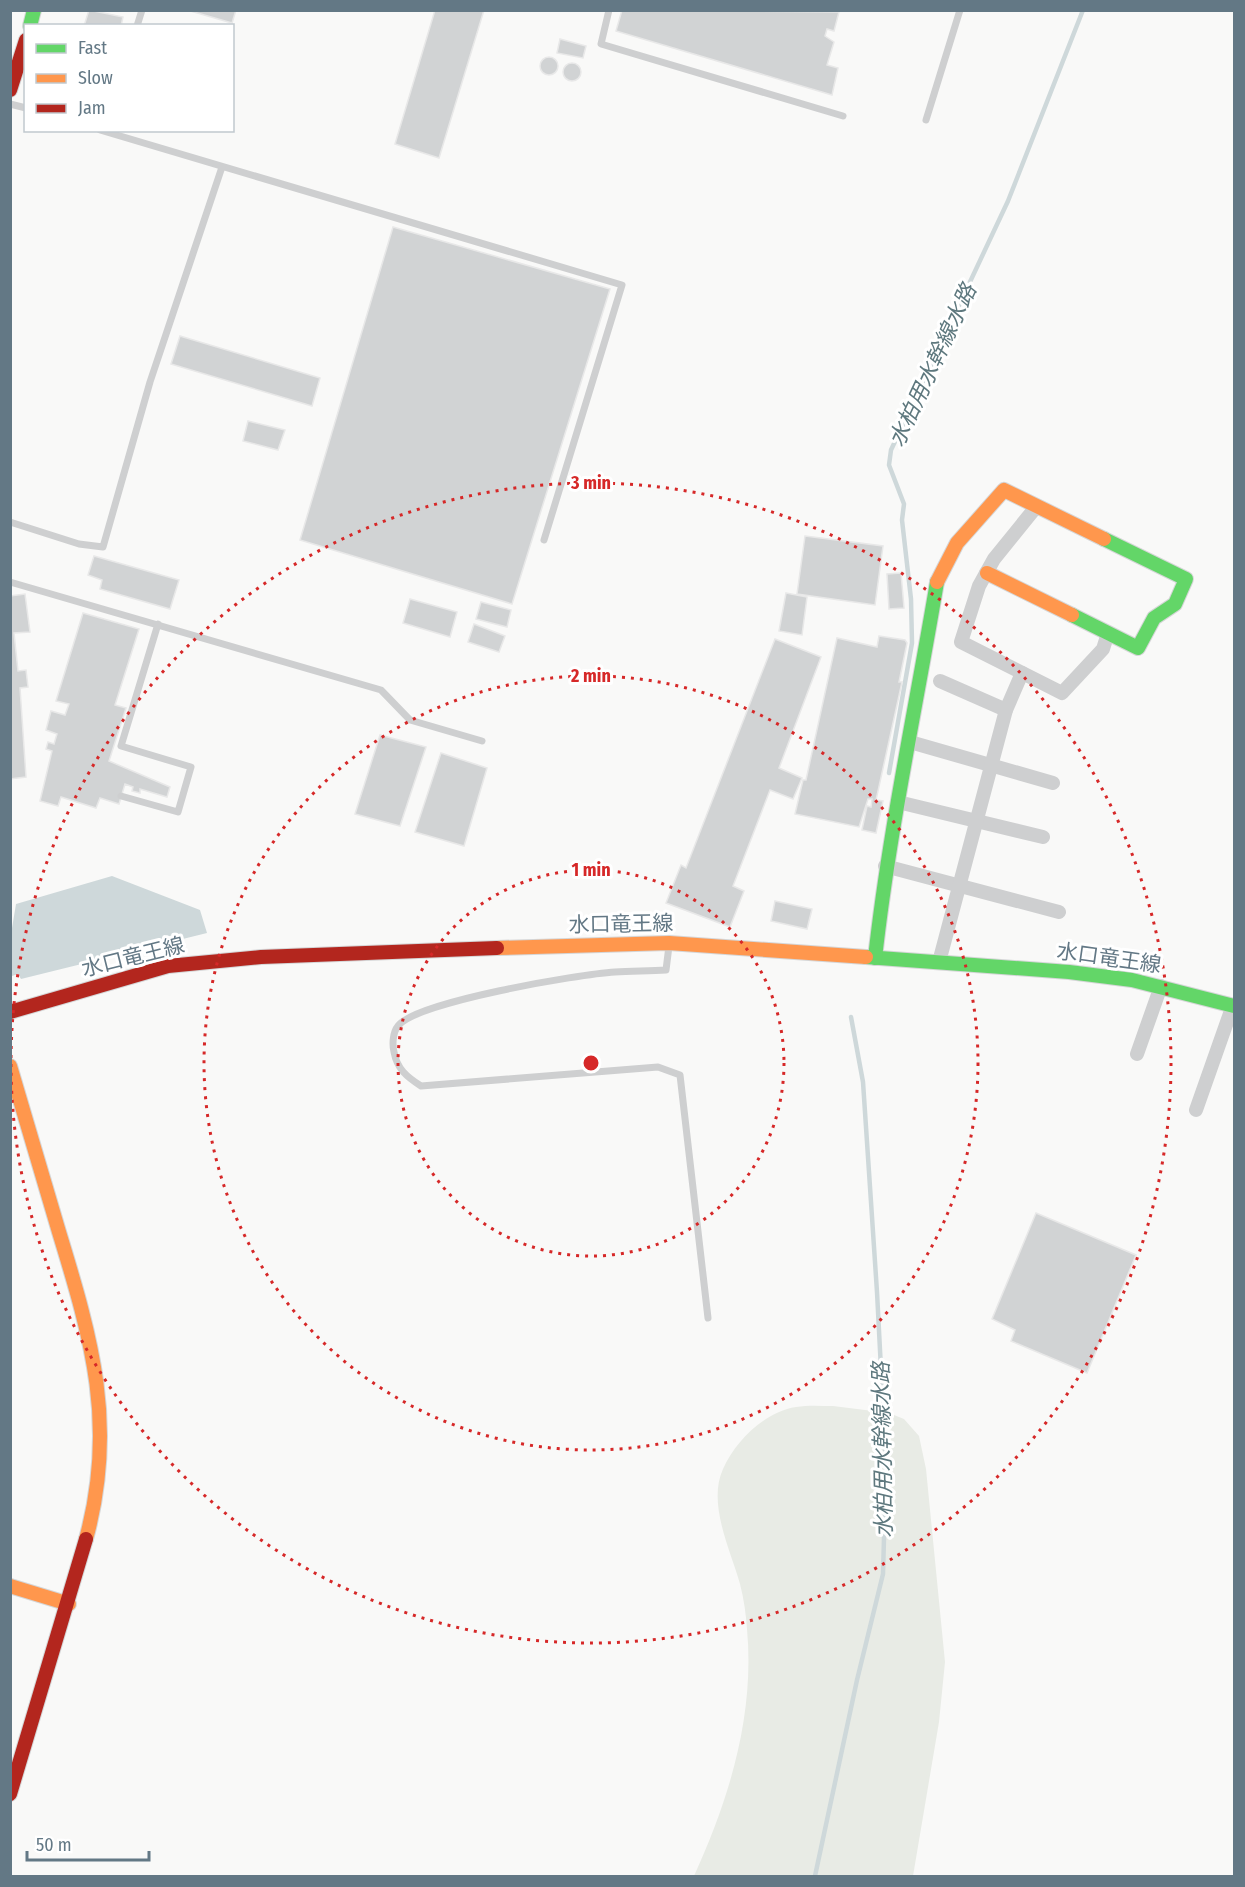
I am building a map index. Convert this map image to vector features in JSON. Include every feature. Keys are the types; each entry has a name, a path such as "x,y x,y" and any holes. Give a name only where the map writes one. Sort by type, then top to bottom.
{"street":[{"path":"10,90 24,46"},
{"path":"875,958 885,866 941,570 1004,490 1186,579 1175,604 1154,618 1138,648 987,573"},
{"path":"1036,507 994,559 979,586 961,642 1062,693 1103,649 1108,633"},
{"path":"939,962 1006,710 1022,673"},
{"path":"940,681 1006,710"},
{"path":"910,742 1053,783"},
{"path":"898,802 1043,837"},
{"path":"885,866 1059,912"},
{"name":"水口竜王線","path":"10,1012 168,966 284,956 669,943 1069,972 1161,986 1234,1006"},
{"path":"1137,1054 1161,986"},
{"path":"1196,1110 1234,1006"},
{"path":"10,1066 72,1271 96,1368 100,1466 94,1511 69,1604 16,1760 10,1794"},
{"path":"10,1586 69,1604"}],"lane":[{"path":"609,10 601,44 843,116"},
{"path":"926,120 960,10"},
{"path":"107,132 622,285 544,540"},
{"path":"10,522 79,544 103,547 150,382 222,167"},
{"path":"10,582 381,690 410,720 482,741"},
{"path":"121,796 178,812 191,767 122,746 158,624"},
{"path":"669,943 666,970 614,972 470,998 411,1014 397,1026 392,1044 396,1062 406,1077 421,1086 658,1066 680,1075 708,1318"}],"shaded area":[{"path":"112,876 200,910 207,933 21,979 18,974 12,976 11,934 16,904"},
{"path":"833,1406 889,1413 904,1419 919,1436 926,1469 945,1662 939,1722 913,1876 694,1876 718,1817 737,1756 747,1693 747,1629 743,1595 719,1512 719,1483 723,1469 744,1438 773,1415 796,1407"}],"building":[{"path":"89,10 123,17 121,24 85,24"},
{"path":"187,10 236,10 232,23"},
{"path":"435,10 484,10 439,158 395,144"},
{"path":"622,10 839,12 834,31 827,29 825,36 834,42 827,65 838,68 832,95 616,31"},
{"path":"560,39 586,46 583,58 557,53"},
{"path":"549,57 555,60 558,66 555,72 549,75 543,72 540,66 543,60"},
{"path":"572,63 578,66 581,72 578,78 572,81 566,78 563,72 566,66"},
{"path":"393,227 610,289 512,604 300,540"},
{"path":"180,336 320,378 312,406 171,364"},
{"path":"248,421 285,430 278,450 243,441"},
{"path":"805,536 883,546 875,605 797,594"},
{"path":"94,556 179,580 170,609 100,589 102,580 88,575"},
{"path":"901,573 904,608 889,609 887,574"},
{"path":"786,593 807,597 802,635 779,631"},
{"path":"25,594 30,632 14,633 18,671 26,670 28,687 20,688 26,777 10,779 10,596"},
{"path":"410,599 457,612 450,637 403,623"},
{"path":"481,602 511,610 507,627 476,619"},
{"path":"83,613 139,629 115,705 126,708 109,761 170,787 167,797 140,789 140,793 132,791 133,787 125,784 119,804 100,798 96,808 61,797 58,806 40,801 52,751 46,749 48,742 54,744 57,734 46,730 51,711 65,715 69,704 56,701"},
{"path":"474,624 505,636 499,652 468,642"},
{"path":"879,636 905,640 907,643 899,682 902,682 876,800 883,801 876,833 862,830 867,806 871,807 872,799 868,799 859,827 795,814 803,780 806,780 837,638 877,647"},
{"path":"775,639 821,657 779,768 802,778 793,799 770,790 733,886 744,891 730,927 666,903 681,865 686,868"},
{"path":"380,735 426,747 400,826 355,814"},
{"path":"441,753 487,768 464,846 415,832"},
{"path":"775,901 812,909 807,929 771,921"},
{"path":"1036,1213 1136,1255 1087,1373 1011,1341 1015,1330 992,1319"}],"waterway":[{"name":"水柏用水幹線水路","path":"889,773 912,643 911,599 902,520 904,504 889,465 891,450 1008,201 1083,10"},
{"name":"水柏用水幹線水路","path":"815,1876 857,1680 883,1574 886,1466 877,1292 863,1082 851,1017"}],"traffic: fast":[{"path":"30,24 34,10"},
{"path":"1072,615 1138,648 1154,618 1175,604 1186,579 1104,539"},
{"path":"875,958 895,817 937,582"},
{"path":"866,957 1069,972 1132,980 1234,1006"}],"traffic: slow":[{"path":"937,582 957,543 1004,490 1104,539"},
{"path":"987,573 1072,615"},
{"path":"497,948 669,943 866,957"},
{"path":"10,1066 82,1310 97,1384 100,1459 86,1539"},
{"path":"10,1586 69,1604"}],"traffic: jam":[{"path":"10,90 24,46"},
{"path":"10,1012 168,966 261,957 497,948"},
{"path":"10,1794 86,1539"}]}
